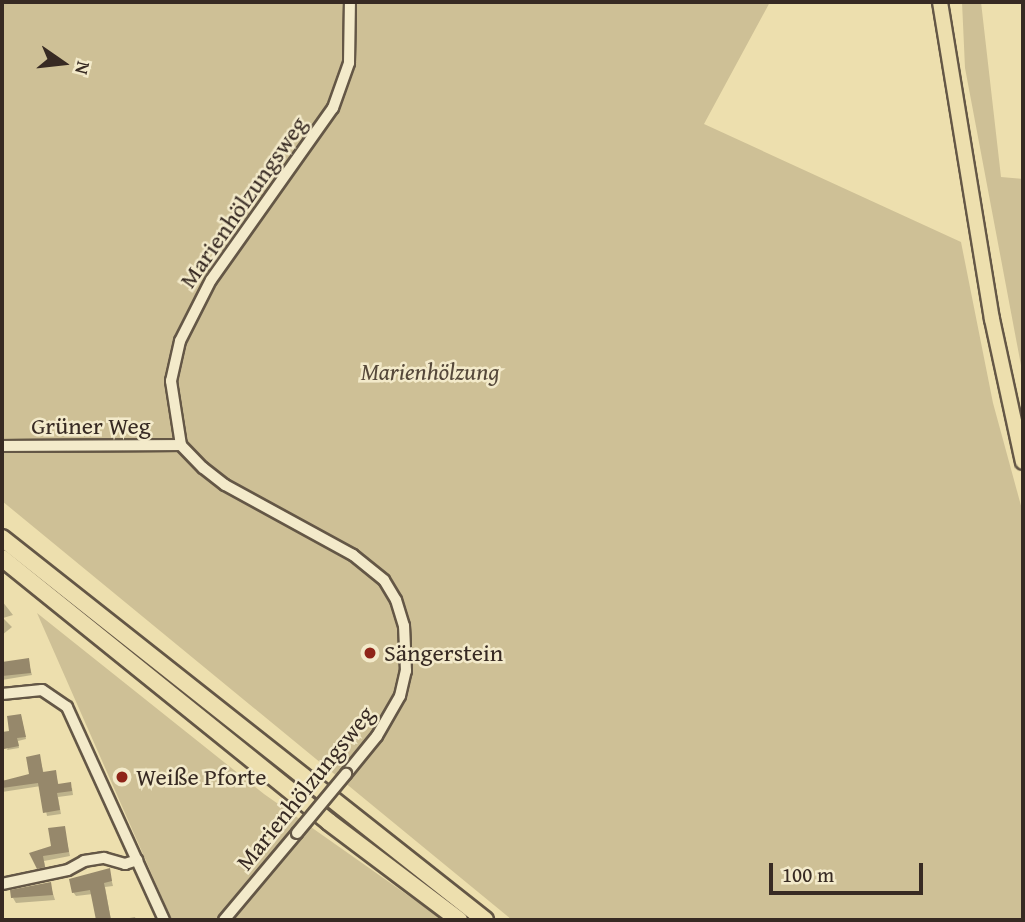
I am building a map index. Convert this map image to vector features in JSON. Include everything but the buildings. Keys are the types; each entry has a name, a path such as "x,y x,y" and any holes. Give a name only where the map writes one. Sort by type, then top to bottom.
{"highway":[{"path":"2,538 485,920"},
{"path":"2,558 307,804 459,920"}],"main road":[{"path":"940,2 992,320 1023,462"}],"street":[{"name":"Marienhölzungsweg","path":"223,920 377,736 400,696 406,671 404,626 396,600 384,580 353,555 225,485 181,446 172,382 180,341 211,280 332,108 349,63 350,2"},
{"name":"Grüner Weg","path":"2,446 181,446"},
{"path":"2,694 32,689 53,694 67,707 164,920"},
{"path":"2,884 68,870 84,861 104,858 125,864 137,860"}],"green space":[{"name":"Marienhölzung","path":"2,2 770,2 704,124 961,242 993,403 1023,513 1023,920 512,920 2,501"},
{"path":"962,2 981,2 1001,177 1023,179 1023,376 965,68"},
{"path":"37,613 264,794 443,920 172,920"}],"place":[{"name":"Sängerstein","path":"370,653"},
{"name":"Weiße Pforte","path":"122,777"}]}
